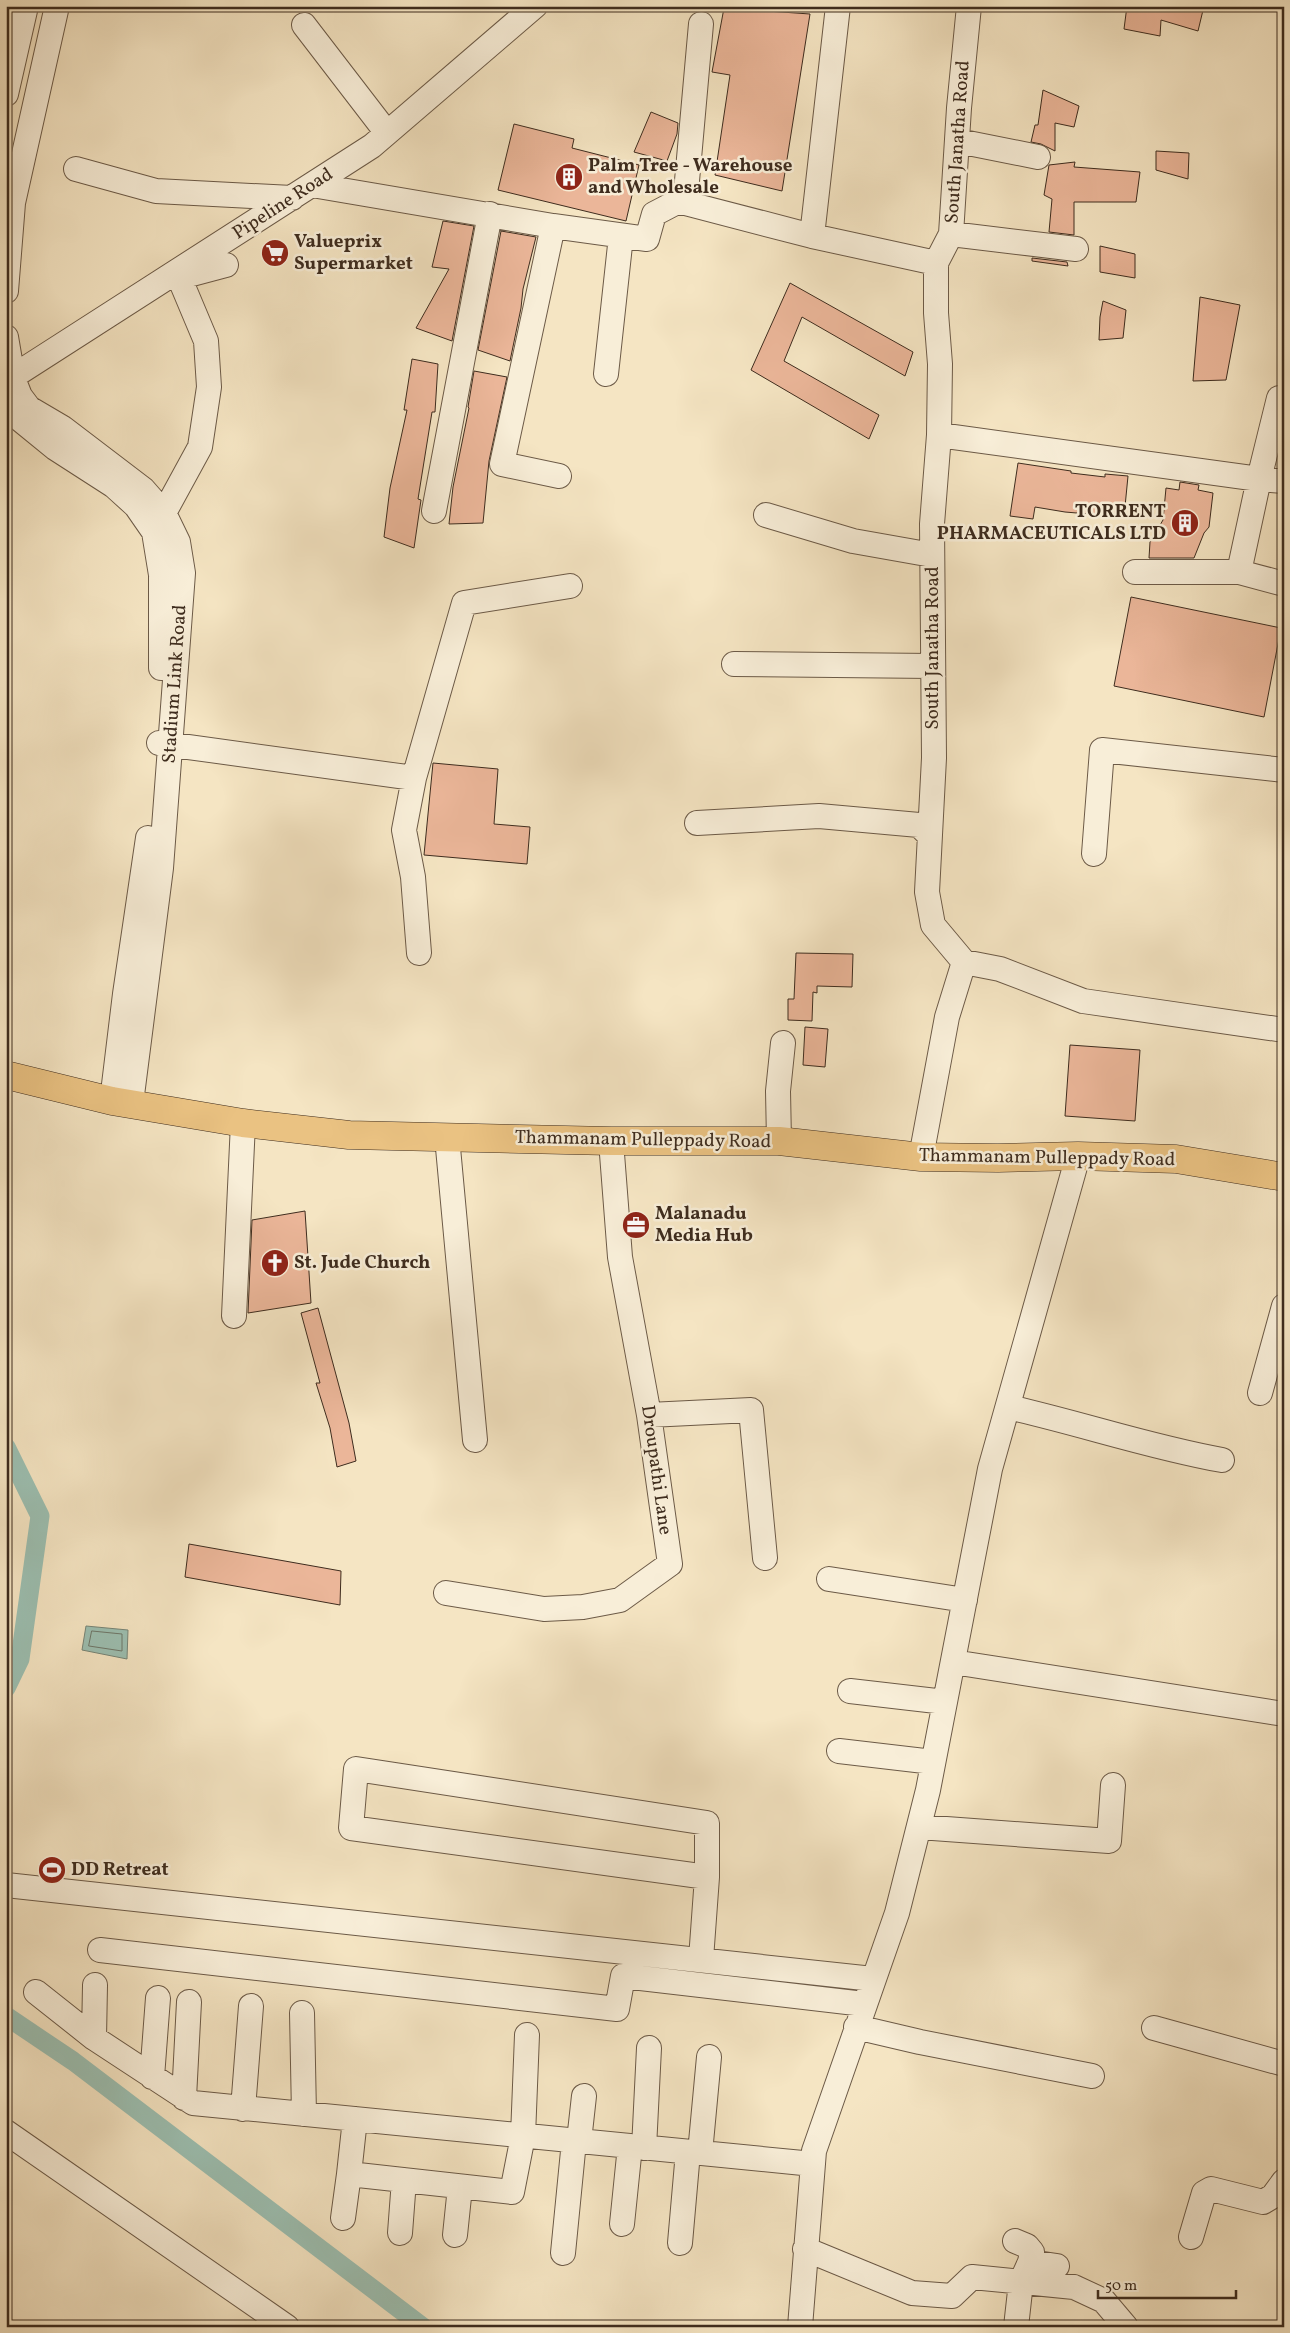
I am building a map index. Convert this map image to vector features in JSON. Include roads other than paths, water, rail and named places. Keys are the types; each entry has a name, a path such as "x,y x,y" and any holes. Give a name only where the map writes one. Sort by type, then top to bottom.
{"main road":[{"name":"Thammanam Pulleppady Road","path":"6,1075 121,1102 243,1123 349,1135 611,1141 780,1141 921,1157 1078,1156 1176,1159 1284,1177"}],"street":[{"name":"Pipeline Road","path":"10,379 178,275 372,146 535,6"},
{"path":"812,236 838,6"},
{"name":"South Janatha Road","path":"964,962 933,925 927,892 934,758 932,524 939,435 940,364 936,313 936,263 951,234 969,6"},
{"path":"6,94 19,13 55,15 13,203 6,291"},
{"path":"685,203 702,24"},
{"path":"304,25 387,133"},
{"path":"958,141 1038,156"},
{"path":"76,169 156,191 292,198"},
{"path":"312,185 553,226 646,239 654,214 675,203 685,203 812,236 936,263"},
{"path":"434,511 490,214"},
{"path":"553,226 502,464 559,476"},
{"path":"951,234 1076,249"},
{"path":"606,374 621,236"},
{"path":"164,513 200,447 209,387 206,341 178,275 226,265"},
{"name":"Stadium Link Road","path":"6,337 10,379 29,408 63,428 143,490 164,513 178,542 183,573 165,744"},
{"path":"1239,572 1279,398 1284,398"},
{"name":"Stadium Link Road","path":"6,408 55,448 114,486 136,506 154,532 161,575 165,744 161,868 121,1102"},
{"path":"939,435 1284,481"},
{"path":"766,515 853,541 932,555"},
{"path":"1135,572 1239,572 1284,584"},
{"path":"419,952 412,877 404,830 414,778 464,603 570,586"},
{"path":"734,664 933,666"},
{"path":"165,744 414,778"},
{"path":"1094,854 1102,750 1284,770"},
{"path":"697,823 819,816 919,825 929,835"},
{"path":"921,1157 947,1017 964,962 1000,969 1084,1001 1284,1030"},
{"path":"780,1141 778,1091 783,1043"},
{"path":"234,1316 243,1123"},
{"path":"447,1137 474,1440"},
{"name":"Droupathi Lane","path":"446,1593 544,1609 583,1606 620,1600 670,1564 649,1415 620,1257 611,1141"},
{"path":"800,2327 814,2151 897,1913 934,1762 990,1469 1078,1156"},
{"path":"1260,1393 1284,1306"},
{"path":"1008,1408 1062,1420 1177,1452 1222,1460"},
{"path":"649,1415 751,1410 765,1558"},
{"path":"829,1579 965,1600"},
{"path":"953,1662 1284,1714"},
{"path":"850,1691 945,1702"},
{"path":"839,1751 934,1762"},
{"path":"700,1959 707,1877 707,1823 356,1769 350,1828 707,1877"},
{"path":"919,1827 1109,1841 1113,1784"},
{"path":"6,1885 873,1978"},
{"path":"100,1950 617,2009 623,1976 864,2004"},
{"path":"94,2038 95,1985"},
{"path":"36,1992 94,2038 192,2103 813,2164"},
{"path":"152,2077 158,1998"},
{"path":"184,2098 189,2002"},
{"path":"243,2108 251,2006"},
{"path":"302,2012 304,2114"},
{"path":"856,2027 920,2042 1092,2076"},
{"path":"1154,2028 1284,2064"},
{"path":"349,2174 512,2192 522,2136 527,2035"},
{"path":"622,2224 637,2147 649,2048"},
{"path":"680,2243 709,2057"},
{"path":"563,2254 584,2096"},
{"path":"343,2218 355,2119"},
{"path":"6,2132 287,2327"},
{"path":"400,2232 404,2180"},
{"path":"1191,2237 1204,2193 1212,2189 1262,2202 1273,2196 1284,2181"},
{"path":"455,2235 460,2187"},
{"path":"1014,2241 1027,2246 1032,2252 1026,2272 1016,2327"},
{"path":"805,2249 912,2293 952,2296 972,2277 1026,2272 1056,2266"},
{"path":"1026,2272 1074,2287 1104,2301 1126,2327"}],"water":[{"path":"86,1626 128,1630 127,1659 82,1650"}],"waterway":[{"path":"6,1447 40,1516 20,1659 6,1688"},
{"path":"6,2016 73,2061 423,2327"}],"place":[{"name":"Palm Tree - Warehouse and Wholesale","path":"569,177"},
{"name":"Valueprix Supermarket","path":"275,253"},
{"name":"TORRENT PHARMACEUTICALS LTD","path":"1185,523"},
{"name":"Malanadu Media Hub","path":"636,1225"},
{"name":"St. Jude Church","path":"275,1263"},
{"name":"DD Retreat","path":"52,1870"}]}
